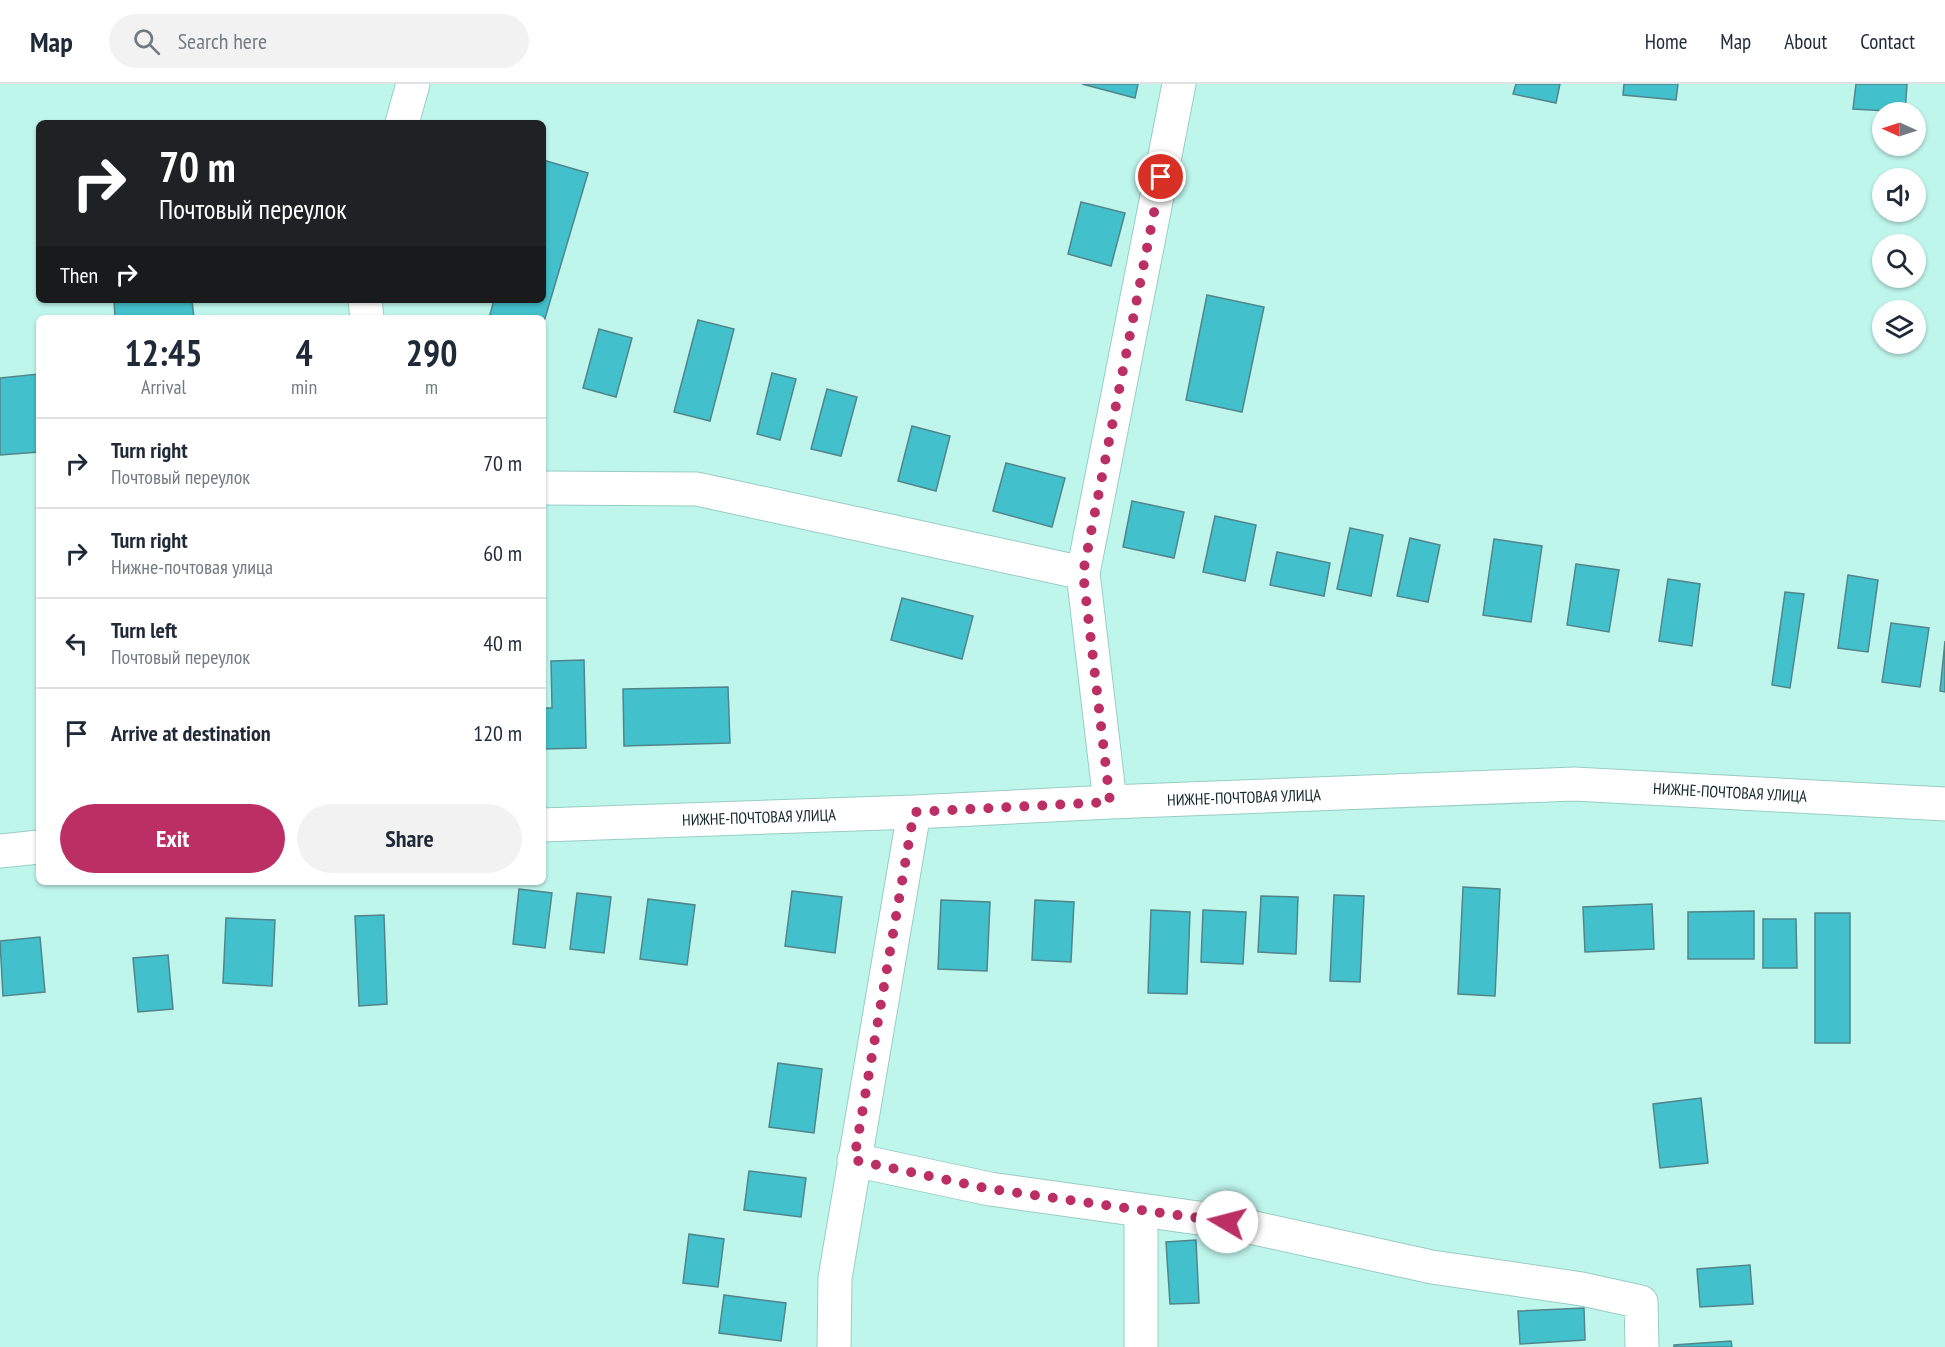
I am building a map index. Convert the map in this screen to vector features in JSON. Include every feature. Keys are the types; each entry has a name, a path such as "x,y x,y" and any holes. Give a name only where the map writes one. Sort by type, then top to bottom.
{"street":[{"path":"403,120 413,84"},
{"path":"1110,802 1083,573 1179,84"},
{"path":"546,488 697,489 1083,573"},
{"name":"НИЖНЕ-ПОЧТОВАЯ УЛИЦА","path":"546,825 1574,784 1945,804"},
{"path":"834,1347 835,1278 914,812"},
{"path":"0,851 36,847"},
{"path":"854,1160 990,1189 1227,1222 1432,1267 1582,1289 1641,1302 1642,1347"},
{"path":"1141,1210 1141,1347"}],"building":[{"path":"1082,84 1138,84 1135,98"},
{"path":"1516,84 1560,84 1556,103 1513,94"},
{"path":"1624,84 1678,84 1676,100 1623,95"},
{"path":"1856,84 1907,84 1906,102 1872,102 1872,110 1853,109"},
{"path":"546,161 588,173 546,315 490,315 493,303 546,303"},
{"path":"1081,202 1125,213 1111,266 1068,254"},
{"path":"1207,295 1264,307 1242,412 1186,400"},
{"path":"114,303 192,303 194,315 115,315"},
{"path":"698,320 734,329 710,421 674,412"},
{"path":"599,329 632,338 616,397 583,388"},
{"path":"772,373 796,379 780,440 757,434"},
{"path":"36,374 36,452 0,455 0,378"},
{"path":"827,389 857,397 841,456 811,449"},
{"path":"912,426 950,436 936,491 898,481"},
{"path":"1006,463 1065,478 1052,527 993,511"},
{"path":"1132,501 1184,512 1174,558 1123,547"},
{"path":"1215,516 1256,525 1245,581 1203,572"},
{"path":"1350,528 1383,535 1371,596 1337,589"},
{"path":"1410,538 1440,545 1428,602 1397,596"},
{"path":"1494,539 1542,546 1531,622 1483,615"},
{"path":"1277,552 1330,563 1324,596 1270,585"},
{"path":"1576,564 1619,570 1609,632 1567,625"},
{"path":"1848,575 1878,580 1868,652 1838,648"},
{"path":"1668,579 1700,584 1692,646 1659,641"},
{"path":"1785,592 1804,594 1790,688 1772,685"},
{"path":"902,598 973,616 962,659 891,640"},
{"path":"1891,623 1929,628 1920,687 1882,682"},
{"path":"1945,641 1945,692 1940,691"},
{"path":"584,660 586,748 546,749 546,708 552,708 551,661"},
{"path":"728,687 730,743 624,746 623,689"},
{"path":"1463,887 1500,889 1495,996 1458,994"},
{"path":"519,889 552,893 545,948 513,944"},
{"path":"792,891 842,897 835,953 785,946"},
{"path":"577,893 611,897 604,953 570,949"},
{"path":"1334,895 1364,896 1360,982 1330,981"},
{"path":"1261,896 1298,897 1296,954 1258,952"},
{"path":"648,899 695,905 687,965 640,959"},
{"path":"941,900 990,902 987,971 938,969"},
{"path":"1035,900 1074,902 1071,962 1032,960"},
{"path":"1652,904 1654,949 1585,952 1583,907"},
{"path":"1151,910 1190,912 1187,994 1148,993"},
{"path":"1203,910 1246,912 1243,964 1201,962"},
{"path":"1754,911 1754,959 1688,959 1688,912"},
{"path":"1815,913 1850,913 1850,1043 1815,1043"},
{"path":"384,915 387,1004 359,1006 355,916"},
{"path":"226,918 275,920 272,986 223,983"},
{"path":"1763,919 1796,919 1797,968 1763,968"},
{"path":"40,937 45,992 3,996 0,941"},
{"path":"168,955 173,1009 138,1012 133,958"},
{"path":"778,1063 822,1069 814,1133 769,1127"},
{"path":"1701,1098 1708,1163 1660,1168 1653,1104"},
{"path":"749,1171 806,1178 801,1217 744,1210"},
{"path":"689,1234 724,1239 718,1287 683,1283"},
{"path":"1196,1240 1199,1303 1170,1304 1166,1242"},
{"path":"1750,1265 1753,1304 1700,1307 1697,1269"},
{"path":"724,1295 786,1303 781,1341 719,1333"},
{"path":"1584,1308 1585,1340 1520,1344 1518,1311"},
{"path":"1731,1341 1732,1347 1674,1347 1674,1345"}],"route":[{"path":"1161,177 1083,573 1110,802 914,812 854,1160 990,1189 1227,1222"}]}
